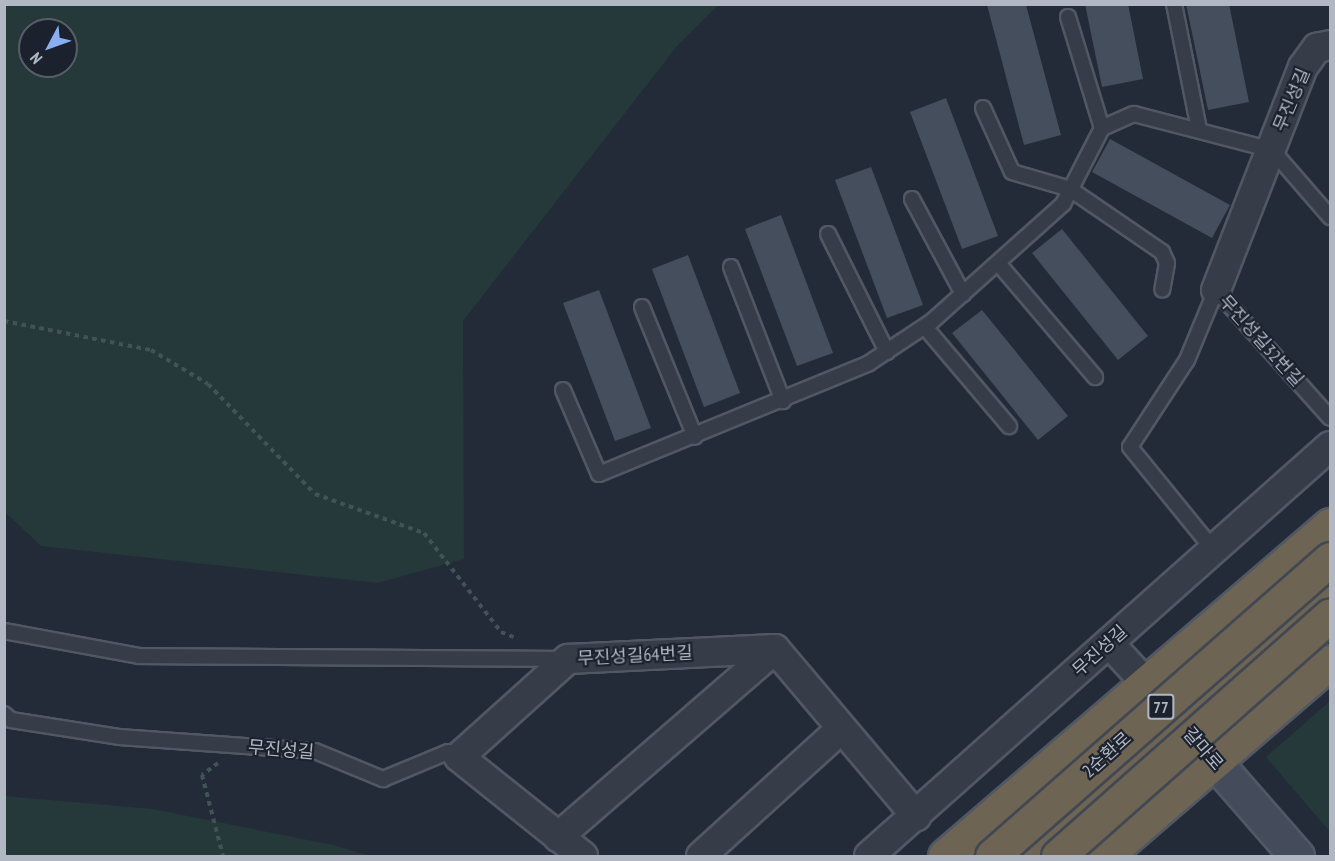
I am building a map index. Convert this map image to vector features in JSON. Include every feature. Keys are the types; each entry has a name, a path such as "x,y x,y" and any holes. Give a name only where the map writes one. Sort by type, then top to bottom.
{"highway":[{"path":"945,856 1144,681 1330,525"},
{"name":"2순환로","path":"992,856 1330,559"},
{"path":"1027,856 1056,845 1177,719 1330,580"},
{"name":"77","path":"1056,845 1330,615"},
{"path":"1105,856 1216,764 1330,662"},
{"path":"1056,845 1076,821 1170,803"}],"street":[{"name":"무진성길","path":"1272,150 1304,67 1317,48 1330,45"},
{"path":"1216,290 1272,150"},
{"name":"무진성길","path":"869,856 1109,643 1212,548 1330,446"},
{"name":"갈마로","path":"1109,643 1297,856"},
{"path":"558,837 775,649 840,730 916,816"},
{"name":"무진성길64번길","path":"459,757 568,659 775,649"},
{"path":"700,856 840,730"},
{"path":"459,757 583,856"}],"lane":[{"path":"1174,4 1199,129"},
{"path":"1068,17 1102,128"},
{"path":"983,108 1012,172 1025,179 1070,189 1162,252 1167,262 1162,290"},
{"path":"563,390 599,474 783,401 887,352 925,327 1063,204 1102,128 1134,114 1199,129 1272,150"},
{"name":"무진성길","path":"1272,150 1330,217"},
{"path":"912,199 963,294"},
{"path":"828,234 887,352"},
{"path":"998,263 1095,377"},
{"path":"731,267 783,401"},
{"name":"무진성길32번길","path":"1212,548 1130,447 1187,360 1216,290 1330,418"},
{"path":"642,307 695,437"},
{"path":"925,327 1009,426"},
{"path":"4,631 139,656 568,659"},
{"name":"무진성길","path":"4,714 11,720 120,737 315,751 383,779 448,752 459,757"}],"path":[{"path":"4,321 151,351 208,384 315,494 424,533 501,632 530,644"},
{"path":"223,856 202,776 238,747"}],"shaded area":[{"path":"4,5 718,5 677,46 463,321 464,559 378,583 41,546 5,512"},
{"path":"1330,701 1330,832 1266,757"},
{"path":"4,796 153,809 333,845 370,856 5,856"}],"building":[{"path":"1085,4 1128,4 1143,79 1102,87"},
{"path":"1186,4 1229,4 1249,102 1208,110"},
{"path":"987,5 1026,5 1061,135 1024,145"},
{"path":"946,98 998,236 962,249 910,112"},
{"path":"1110,139 1230,205 1212,238 1092,172"},
{"path":"871,167 923,305 887,318 835,180"},
{"path":"781,215 833,353 797,366 745,229"},
{"path":"1062,229 1148,336 1118,360 1032,253"},
{"path":"688,255 740,393 704,407 652,269"},
{"path":"599,290 651,428 615,441 563,303"},
{"path":"982,310 1068,416 1038,440 952,333"}]}
